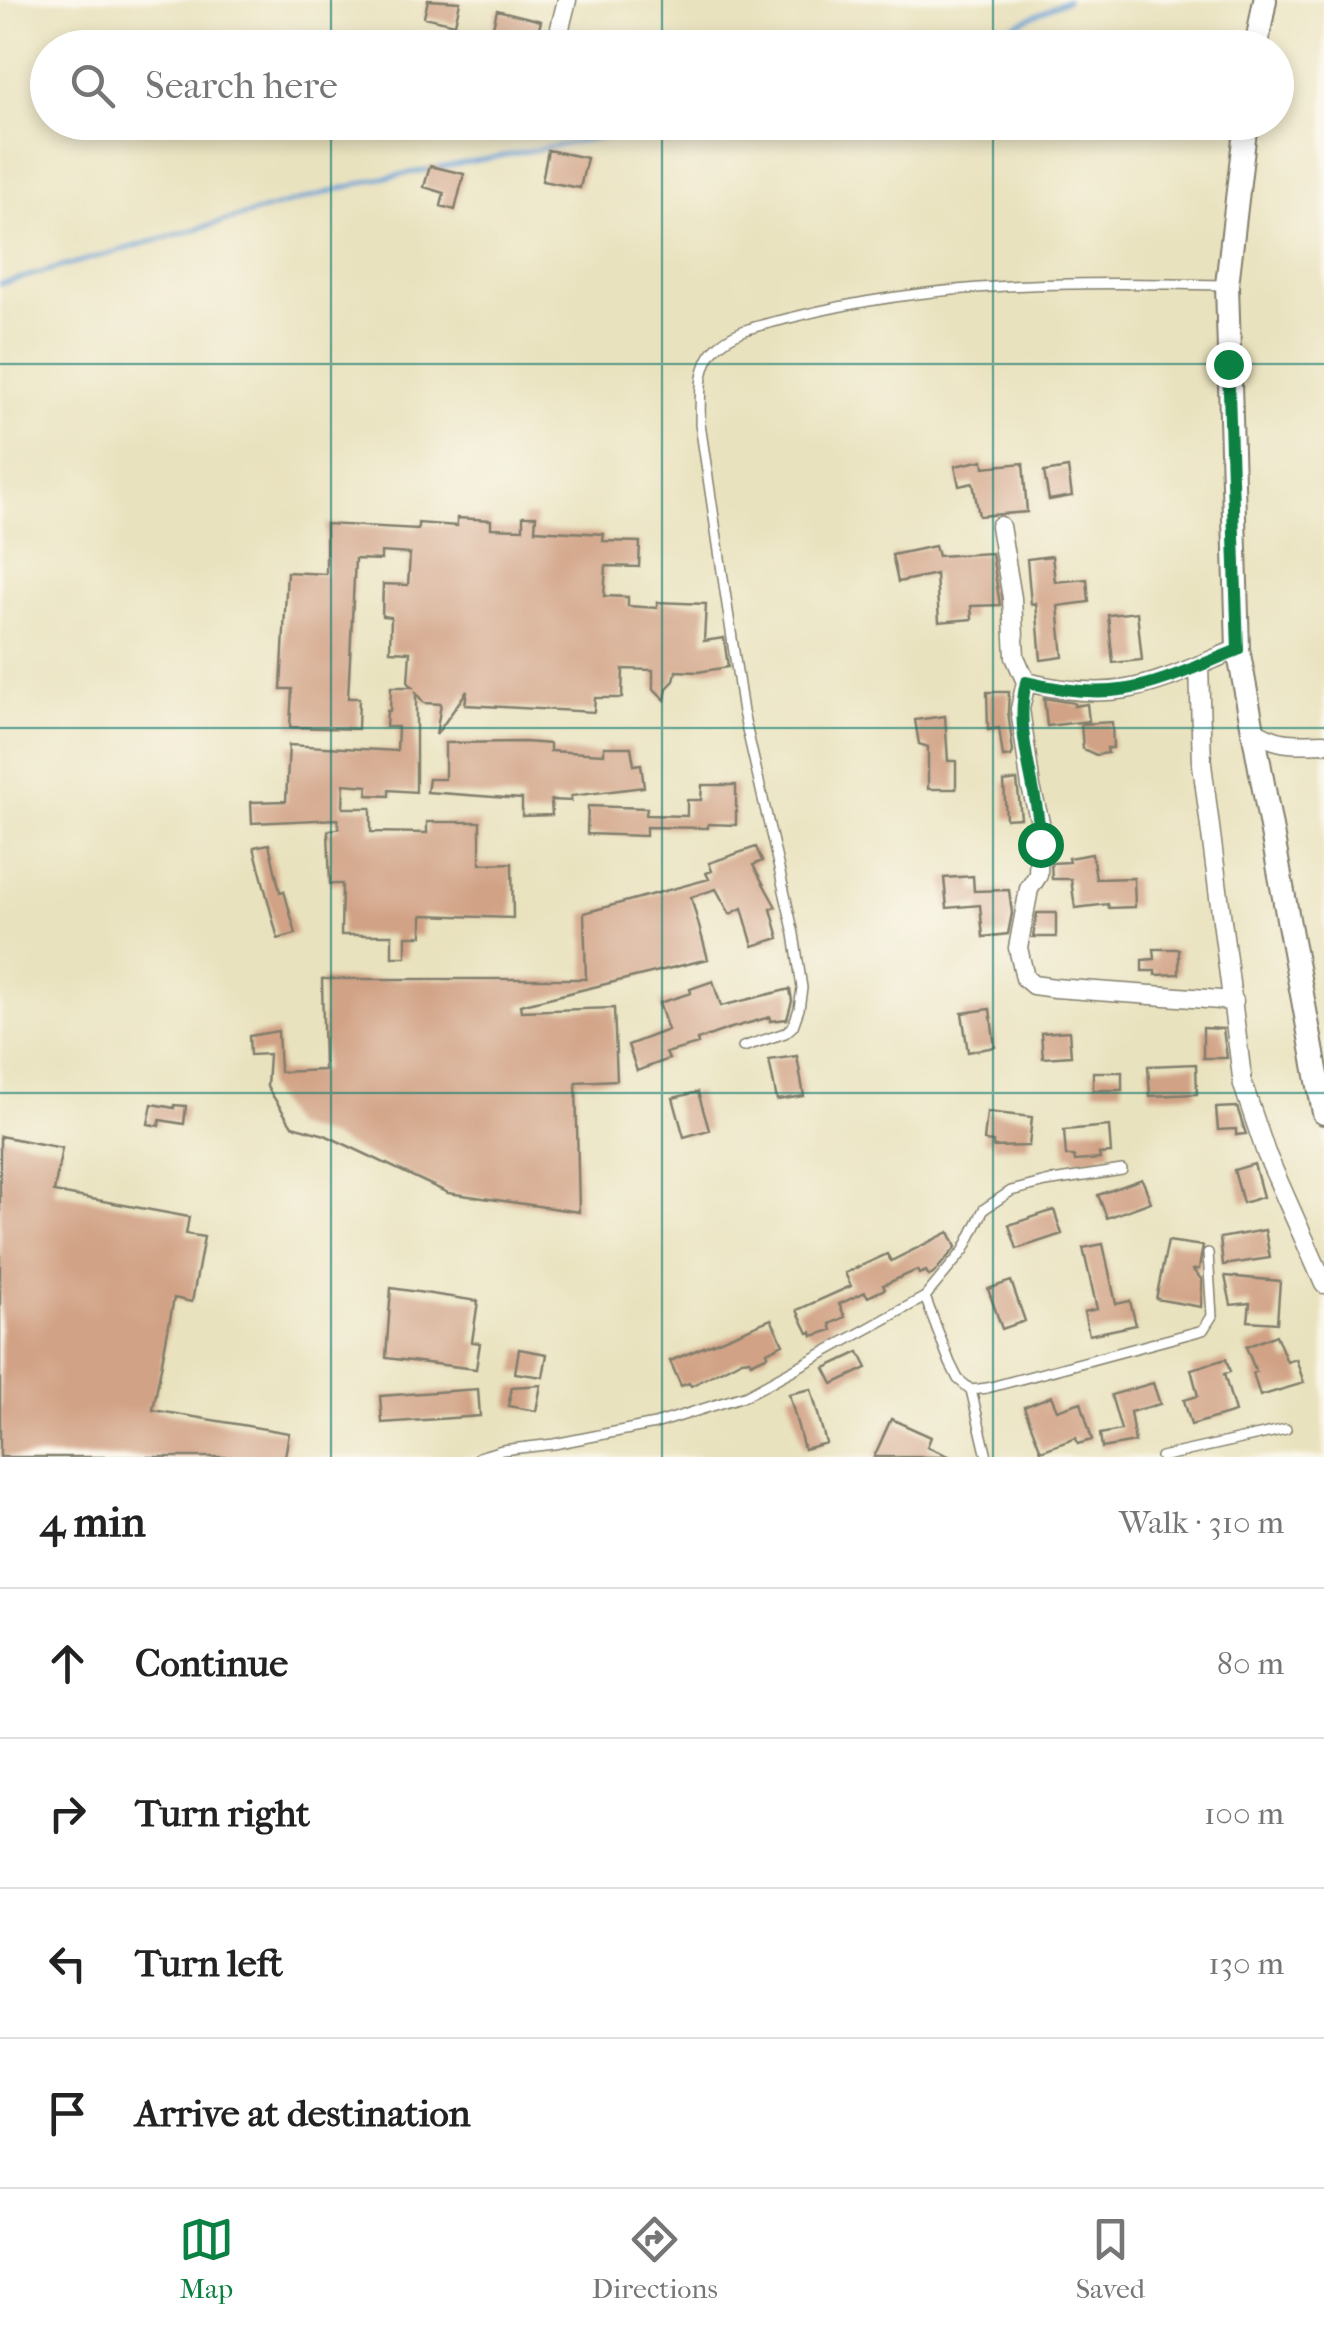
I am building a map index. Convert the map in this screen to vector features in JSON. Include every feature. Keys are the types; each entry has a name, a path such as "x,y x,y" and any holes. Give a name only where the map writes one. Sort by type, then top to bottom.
{"main road":[{"path":"1259,30 1265,0"},
{"path":"1244,140 1227,285 1238,650 1324,1113"}],"street":[{"path":"560,30 566,0"},
{"path":"1000,526 1012,598 1015,657 1026,682 1020,709 1040,822 1038,874 1029,889 1018,948 1025,978 1033,986 1234,1001"},
{"path":"1026,682 1069,692 1114,693 1147,686 1238,650"},
{"path":"1199,665 1202,764 1243,1085 1266,1152 1324,1284"},
{"path":"1251,729 1272,742 1324,743"}],"lane":[{"path":"743,1047 793,1026 802,988 794,934 743,712 700,424 702,376 712,352 740,330 864,301 973,287 1113,282 1227,285"},
{"path":"479,1457 655,1424 747,1395 925,1298 964,1250 984,1209 1011,1191 1122,1170"},
{"path":"972,1390 1203,1330 1212,1316 1208,1254"},
{"path":"925,1298 958,1380 972,1390 987,1457"},
{"path":"1161,1457 1286,1430"}],"building":[{"path":"428,0 460,2 455,24 424,17"},
{"path":"497,10 541,21 539,30 492,30"},
{"path":"548,150 587,158 580,188 542,181"},
{"path":"430,166 464,174 455,210 441,206 444,193 424,187"},
{"path":"983,460 984,467 1023,463 1027,512 979,516 973,483 959,486 955,466"},
{"path":"1068,468 1072,496 1049,500 1044,472"},
{"path":"523,516 536,516 535,530 604,534 603,541 640,542 639,567 606,566 604,596 628,597 628,606 657,608 657,602 706,604 704,641 724,638 728,667 676,671 665,700 653,688 653,670 623,669 622,698 595,698 594,712 465,705 467,691 436,735 441,704 424,703 416,693 416,792 389,790 389,796 367,795 368,786 344,784 343,808 371,808 371,832 427,833 427,822 480,822 480,864 512,863 513,918 422,915 422,936 406,936 406,957 392,957 392,935 341,935 342,884 330,884 328,831 339,828 338,819 252,823 251,802 286,801 289,745 397,751 398,727 386,727 387,711 391,687 412,687 408,683 410,652 390,651 391,617 382,616 383,584 408,585 410,554 381,552 381,560 355,559 348,698 359,698 358,729 290,727 292,689 281,689 287,572 326,574 326,524 418,529 418,523 457,526 457,518 491,520 491,528 523,529"},
{"path":"935,546 938,556 992,553 1000,605 971,606 972,619 939,622 936,574 898,582 892,555"},
{"path":"1052,556 1055,582 1087,579 1089,602 1058,606 1063,657 1041,660 1027,559"},
{"path":"1137,612 1142,660 1113,663 1108,615"},
{"path":"987,692 1009,692 1011,756 1003,757 999,728 988,730"},
{"path":"1044,698 1074,706 1087,704 1089,721 1047,726"},
{"path":"945,716 948,761 956,761 956,789 928,789 928,747 919,744 915,720"},
{"path":"1112,722 1113,748 1107,748 1108,753 1096,755 1083,749 1081,724"},
{"path":"445,743 550,744 550,751 604,754 604,747 631,747 634,765 641,764 644,787 571,796 571,801 551,800 552,815 522,816 522,799 427,792 429,779 445,779"},
{"path":"1017,780 1021,818 1006,819 1004,782"},
{"path":"702,785 736,785 736,825 646,827 646,836 587,834 588,806 647,808 646,815 687,816 687,800 701,800"},
{"path":"269,844 280,892 284,891 296,934 278,939 254,847"},
{"path":"756,847 762,861 753,865 776,907 771,909 779,938 753,946 742,908 730,914 716,889 691,897 708,959 520,1005 521,1011 614,1008 617,1080 576,1082 579,1212 448,1193 325,1135 292,1126 267,1087 269,1054 250,1055 249,1036 278,1031 280,1072 324,1070 322,979 586,979 584,913 709,879 709,863"},
{"path":"1092,854 1096,879 1134,878 1135,907 1109,908 1108,904 1075,908 1071,879 1052,879 1051,863"},
{"path":"973,876 974,891 1009,890 1012,913 1008,934 983,937 980,905 947,908 944,878"},
{"path":"1037,913 1056,913 1056,937 1033,937"},
{"path":"1154,949 1179,949 1179,974 1142,971 1142,960 1155,959"},
{"path":"713,981 721,1006 790,989 792,1001 787,1019 770,1021 770,1017 728,1029 697,1040 698,1044 666,1053 669,1059 637,1071 628,1045 668,1030 659,1003"},
{"path":"990,1009 995,1047 968,1052 962,1013"},
{"path":"1203,1028 1223,1029 1227,1058 1203,1058"},
{"path":"1069,1031 1071,1056 1043,1058 1041,1033"},
{"path":"797,1056 804,1096 777,1100 769,1060"},
{"path":"1196,1064 1197,1094 1150,1096 1148,1066"},
{"path":"1093,1072 1122,1072 1122,1090 1093,1090"},
{"path":"698,1092 709,1130 684,1137 673,1098"},
{"path":"152,1104 186,1106 184,1124 160,1120 159,1126 148,1124"},
{"path":"1237,1107 1246,1134 1236,1135 1236,1129 1218,1130 1216,1108"},
{"path":"987,1112 1032,1117 1029,1146 993,1147 993,1142 984,1141"},
{"path":"1109,1126 1111,1153 1099,1154 1100,1159 1075,1161 1074,1156 1066,1156 1064,1130"},
{"path":"0,1136 62,1148 54,1192 189,1217 186,1234 204,1237 192,1302 174,1298 153,1410 289,1433 285,1457 0,1457"},
{"path":"1254,1164 1263,1197 1243,1203 1234,1170"},
{"path":"1142,1179 1151,1202 1107,1218 1098,1195"},
{"path":"1054,1210 1062,1234 1017,1249 1009,1225"},
{"path":"1265,1230 1270,1258 1223,1265 1220,1238"},
{"path":"949,1232 956,1247 933,1274 919,1274 917,1270 883,1285 885,1289 868,1297 865,1292 839,1304 845,1317 830,1324 832,1330 813,1336 808,1333 797,1310 851,1286 845,1273 887,1254 891,1261"},
{"path":"1168,1241 1203,1246 1199,1269 1193,1270 1202,1280 1201,1307 1156,1299"},
{"path":"1103,1244 1116,1304 1130,1301 1136,1325 1089,1335 1084,1312 1097,1309 1083,1248"},
{"path":"1225,1276 1280,1281 1277,1323 1248,1321 1250,1303 1231,1305"},
{"path":"1011,1281 1025,1321 1002,1329 988,1289"},
{"path":"391,1288 478,1301 472,1342 480,1343 476,1369 386,1358"},
{"path":"771,1319 783,1344 751,1363 750,1359 742,1360 691,1386 681,1386 670,1361"},
{"path":"1276,1335 1287,1362 1296,1359 1304,1383 1260,1396 1246,1347"},
{"path":"519,1349 547,1354 543,1377 515,1373"},
{"path":"859,1352 867,1368 833,1384 825,1368"},
{"path":"1226,1359 1230,1372 1224,1374 1235,1412 1191,1425 1184,1400 1198,1396 1191,1369"},
{"path":"1153,1383 1160,1404 1130,1412 1135,1442 1102,1448 1100,1434 1121,1430 1111,1395"},
{"path":"541,1385 536,1411 508,1406 512,1387"},
{"path":"478,1389 480,1416 382,1423 380,1396"},
{"path":"811,1389 826,1443 804,1449 789,1394"},
{"path":"1051,1396 1057,1410 1081,1402 1092,1440 1078,1444 1076,1438 1041,1451 1024,1407"},
{"path":"891,1419 931,1437 927,1447 951,1457 874,1457"}],"waterway":[{"path":"1004,30 1067,0"},
{"path":"0,284 372,180 588,140"}],"route":[{"path":"1040,844 1040,822 1020,709 1026,682 1069,692 1114,693 1147,686 1238,650 1228,364"}]}
